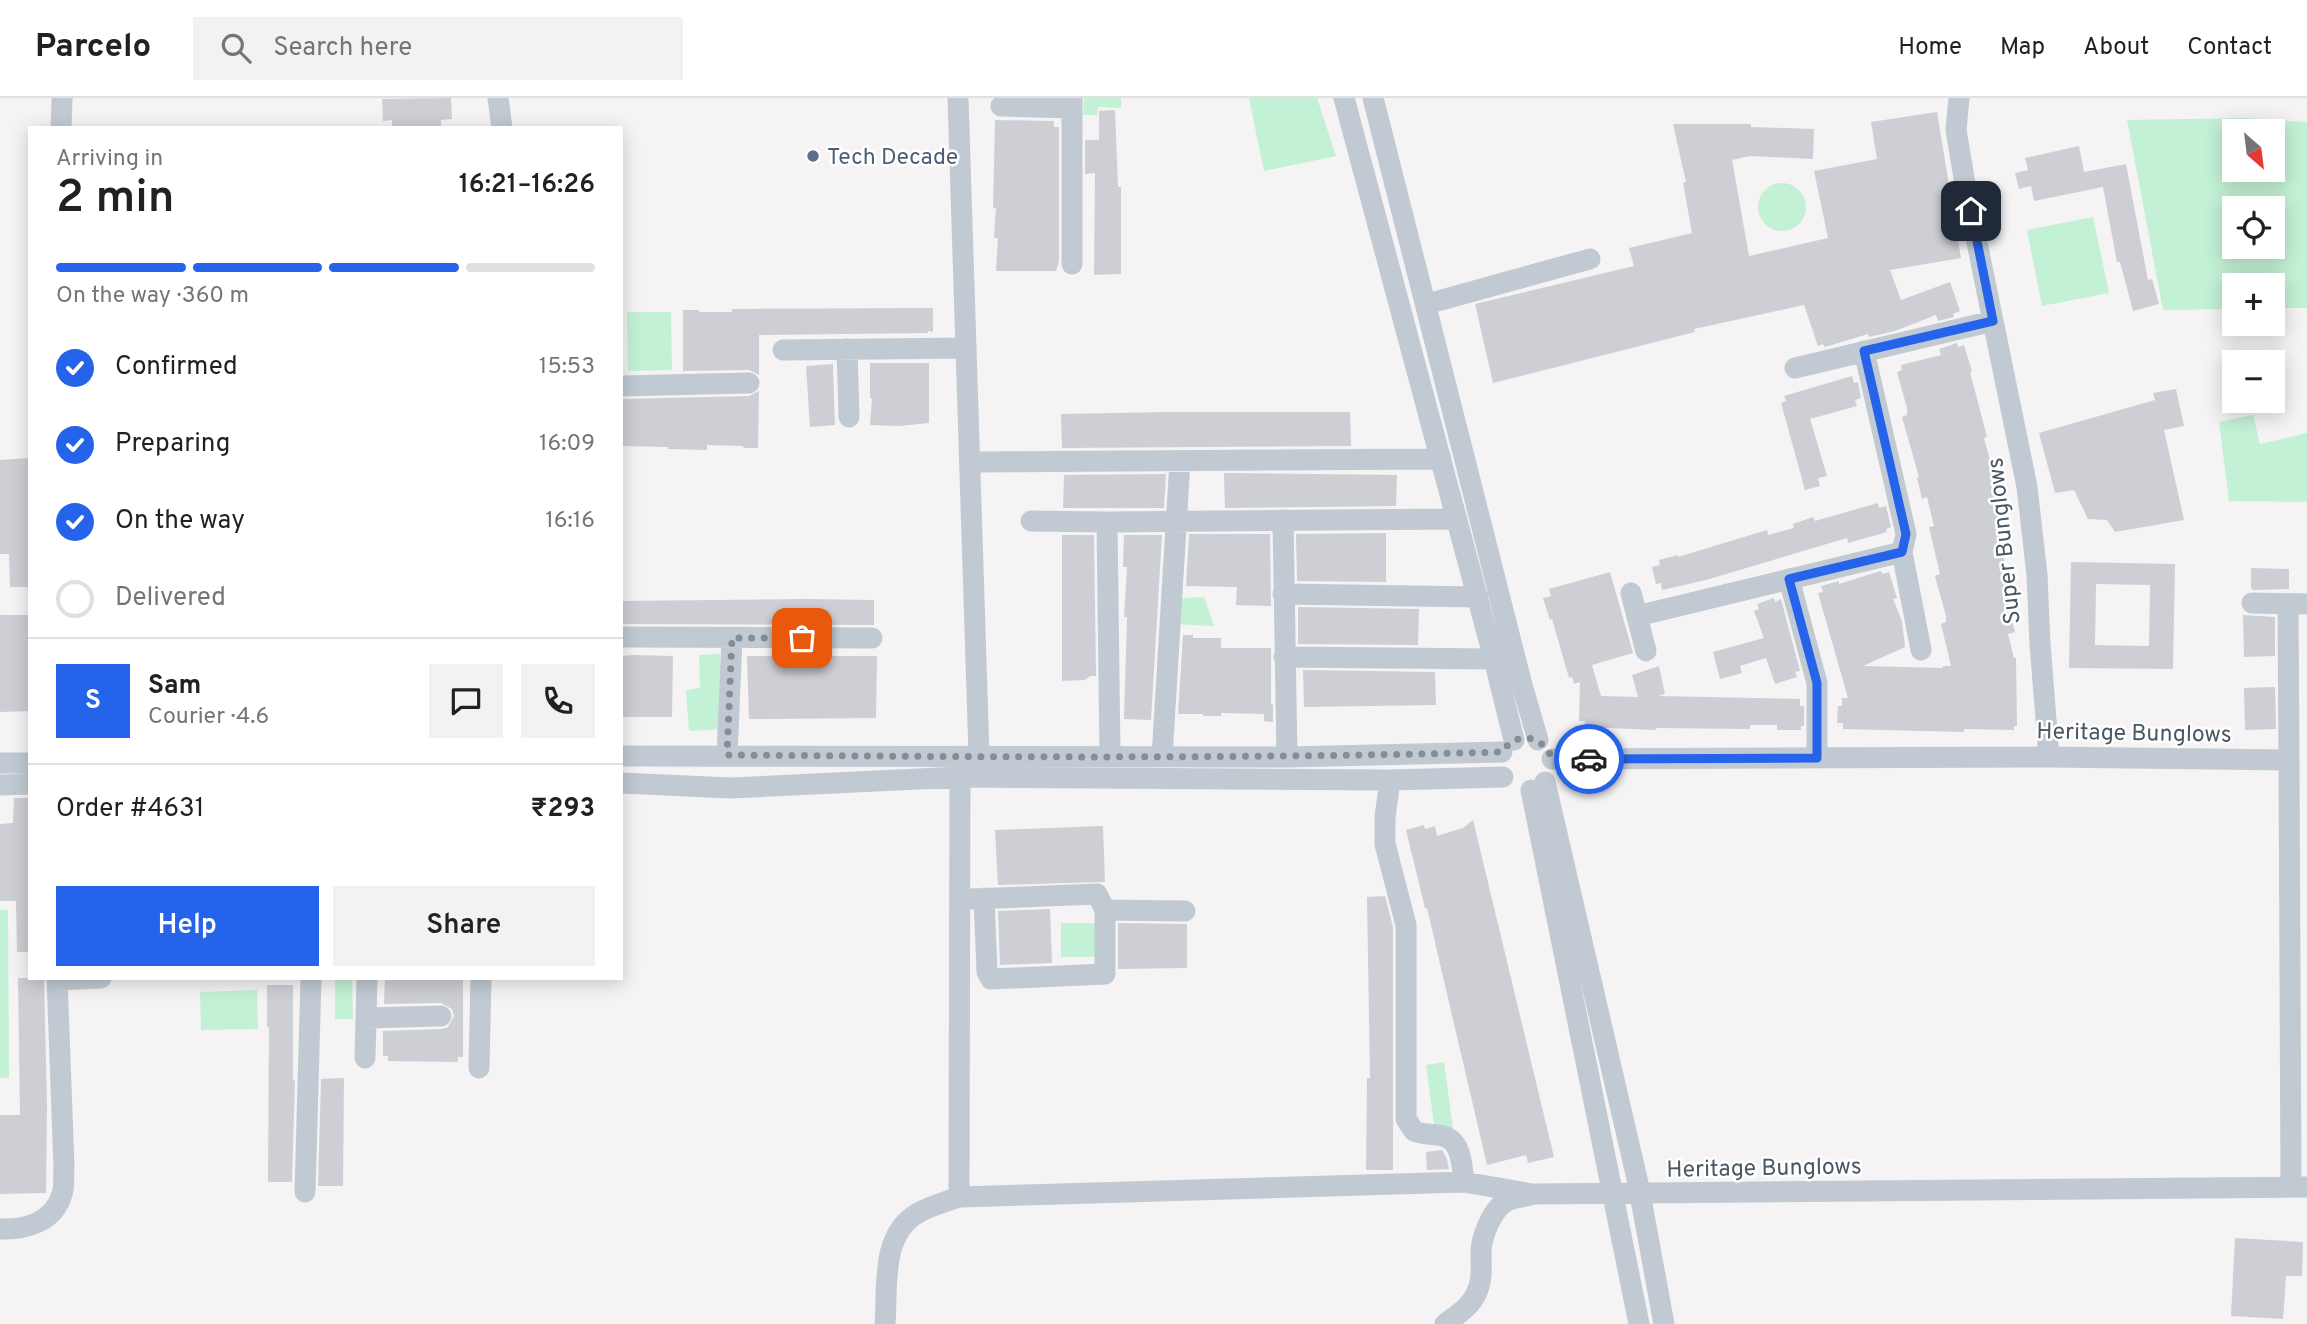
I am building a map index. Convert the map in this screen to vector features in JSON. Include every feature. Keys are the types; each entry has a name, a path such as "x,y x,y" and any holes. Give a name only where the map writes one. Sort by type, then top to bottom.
{"street":[{"path":"61,126 62,98"},
{"path":"498,98 502,126"},
{"path":"958,98 970,462 966,763 960,899 958,1197"},
{"path":"1344,98 1494,659 1508,746 1500,769 1515,788 1538,786"},
{"path":"1373,98 1522,685 1538,740 1549,751 1552,759 1552,767 1538,786 1639,1324"},
{"name":"Super Bunglows","path":"1959,98 1956,130 2027,487 2037,575 2039,644 2049,757"},
{"path":"1002,106 1072,103 1072,264"},
{"path":"1427,304 1590,259"},
{"path":"1795,368 1993,321"},
{"path":"783,350 966,348"},
{"path":"847,349 849,417"},
{"path":"1864,351 1906,534 1902,552 1921,650"},
{"path":"623,386 750,383"},
{"path":"970,462 1441,459"},
{"path":"1162,757 1180,461"},
{"path":"1031,521 1457,519"},
{"path":"1283,520 1287,757"},
{"path":"1107,522 1110,756"},
{"path":"1637,616 1902,552"},
{"path":"1789,579 1817,683 1817,758"},
{"path":"1631,593 1646,651"},
{"path":"1283,594 1478,597"},
{"path":"2252,603 2297,604 2295,746"},
{"path":"623,637 872,638"},
{"path":"727,755 732,638"},
{"path":"1284,657 1494,659"},
{"path":"623,783 731,788 966,763 1110,756 1287,757 1508,746 1521,738 1538,740"},
{"name":"Heritage Bunglows","path":"1532,1194 2299,1187 2295,746 2049,757 1552,759"},
{"path":"623,756 727,755 1390,780 1503,776"},
{"path":"0,763 28,762"},
{"path":"1390,780 1385,817 1385,844 1406,925 1406,1119 1414,1131 1443,1136 1455,1144 1464,1182"},
{"path":"0,785 28,784"},
{"path":"1538,786 1640,1194 1664,1324"},
{"path":"960,899 984,898 1097,894 1105,910 1105,974 990,979 987,972 984,898"},
{"path":"1105,910 1185,911"},
{"path":"0,1229 25,1228 42,1221 57,1206 63,1193 57,980"},
{"path":"306,1192 311,980"},
{"path":"365,1058 366,980"},
{"path":"479,1068 481,980"},
{"path":"959,986 1114,987"},
{"path":"366,1018 441,1016"},
{"path":"885,1324 891,1247 895,1233 919,1212 958,1197 1464,1182 1532,1194"},
{"path":"1445,1324 1465,1310 1475,1297 1480,1285 1481,1249 1485,1231 1494,1215 1504,1202 1532,1194"}],"green space":[{"path":"1084,98 1121,98 1121,108 1098,107 1097,115 1083,115"},
{"path":"1249,98 1317,98 1336,156 1264,171"},
{"path":"2245,118 2260,119 2222,119 2222,182 2286,182 2286,121 2307,122 2307,308 2285,308 2285,273 2222,273 2222,309 2163,310 2127,120"},
{"path":"1782,183 1799,190 1806,207 1799,224 1782,231 1765,224 1758,207 1765,190"},
{"path":"2093,217 2109,293 2042,306 2027,230"},
{"path":"627,312 671,312 672,370 628,371"},
{"path":"2253,415 2260,444 2307,433 2307,502 2229,501 2219,422"},
{"path":"1204,597 1214,626 1172,624 1173,599"},
{"path":"720,654 724,729 689,731 686,690 700,688 699,655"},
{"path":"0,910 8,910 9,1078 0,1078"},
{"path":"1061,923 1103,923 1102,957 1061,957"},
{"path":"335,980 352,980 353,1019 335,1019"},
{"path":"257,990 258,1029 201,1030 200,992"},
{"path":"1444,1062 1453,1128 1435,1131 1426,1065"}],"building":[{"path":"451,98 452,119 441,120 441,126 392,126 392,120 383,121 382,99"},
{"path":"1115,110 1118,187 1121,187 1121,274 1094,275 1095,173 1085,174 1085,140 1099,140 1099,111"},
{"path":"1937,112 1961,258 1890,270 1901,300 1950,282 1960,311 1953,314 1954,317 1938,321 1936,315 1895,331 1869,337 1868,334 1825,347 1823,344 1818,346 1804,305 1694,329 1695,332 1493,383 1475,304 1634,266 1629,248 1692,233 1683,183 1686,182 1673,124 1751,124 1751,127 1814,129 1813,159 1750,156 1732,160 1749,256 1828,238 1814,171 1877,159 1871,122"},
{"path":"995,120 1054,121 1054,127 1059,127 1059,261 1056,271 996,271 998,238 994,238 996,208 993,208"},
{"path":"2079,146 2084,172 2126,164 2148,280 2152,279 2159,304 2133,311 2120,262 2117,262 2103,187 2034,201 2031,186 2019,189 2015,173 2028,170 2025,158"},
{"path":"933,308 933,332 759,335 759,375 749,370 683,371 683,310 732,312 732,309"},
{"path":"1957,343 1958,347 1964,345 1972,371 1970,372 1987,437 1984,438 2007,533 2000,535 1999,539 2010,584 2003,585 2015,632 2008,634 2016,658 2017,726 2014,726 2014,730 1964,729 1964,732 1843,729 1843,723 1837,723 1838,706 1842,706 1842,698 1848,698 1818,593 1823,592 1821,586 1839,581 1839,584 1881,571 1882,574 1889,572 1897,598 1893,599 1902,621 1905,647 1863,666 1951,666 1941,624 1946,622 1946,616 1935,576 1940,574 1929,527 1934,526 1927,497 1922,499 1917,478 1919,477 1902,417 1907,415 1907,408 1897,372 1902,370 1901,365 1941,355 1939,349"},
{"path":"870,363 929,363 929,423 870,425"},
{"path":"833,364 835,425 810,427 806,366"},
{"path":"1852,376 1854,383 1858,382 1861,398 1855,400 1857,406 1810,419 1827,476 1818,478 1820,486 1805,490 1781,403 1786,401 1784,396"},
{"path":"2176,389 2184,426 2164,430 2184,520 2115,532 2107,520 2088,519 2074,490 2055,493 2039,433 2155,400 2153,393"},
{"path":"759,391 758,448 707,445 707,450 623,446 623,399 749,396"},
{"path":"1350,412 1351,446 1062,448 1061,414"},
{"path":"28,458 28,587 10,587 9,554 0,554 0,460"},
{"path":"1224,473 1397,475 1396,506 1225,508"},
{"path":"1166,474 1164,508 1063,508 1064,475"},
{"path":"1878,503 1879,508 1886,506 1891,527 1886,529 1887,532 1848,543 1847,538 1706,580 1662,590 1661,583 1656,584 1652,567 1660,565 1659,560 1678,557 1767,530 1768,535 1794,528 1793,524 1813,517 1815,521"},
{"path":"1386,533 1386,582 1297,581 1296,534"},
{"path":"1189,534 1270,534 1271,606 1236,605 1237,587 1186,586"},
{"path":"1062,535 1094,535 1096,676 1085,680 1062,681"},
{"path":"1124,535 1162,535 1151,720 1124,719 1127,567 1123,567"},
{"path":"2071,562 2175,564 2173,669 2069,668","holes":["2096,584 2150,585 2149,646 2095,645"]},
{"path":"2251,568 2289,569 2289,589 2253,590"},
{"path":"1610,572 1633,653 1592,665 1601,696 1638,697 1632,675 1659,666 1665,694 1658,696 1800,699 1800,706 1804,706 1804,726 1801,726 1801,730 1777,730 1777,725 1750,725 1750,729 1656,730 1584,727 1585,721 1579,721 1580,682 1574,684 1572,677 1569,678 1543,598 1551,596 1549,589"},
{"path":"1774,598 1775,602 1781,599 1800,671 1795,672 1797,677 1775,684 1766,658 1740,666 1742,673 1720,679 1713,652 1764,638 1754,611 1759,609 1757,604"},
{"path":"874,600 874,625 623,624 623,601"},
{"path":"1298,607 1419,609 1418,645 1298,644"},
{"path":"0,615 28,615 28,711 0,712"},
{"path":"2243,615 2275,617 2275,656 2244,657"},
{"path":"1183,635 1193,635 1193,638 1221,638 1221,648 1271,648 1273,722 1264,721 1264,714 1178,714"},
{"path":"623,656 673,656 672,717 623,717"},
{"path":"747,656 877,656 876,718 749,719"},
{"path":"1303,670 1435,672 1436,705 1304,707"},
{"path":"2275,687 2276,729 2245,730 2244,688"},
{"path":"14,798 28,798 28,952 17,952 16,901 0,901 0,824 13,823"},
{"path":"1473,820 1554,1157 1528,1163 1526,1155 1487,1165 1406,830 1424,825 1425,829 1435,826 1437,836 1463,828"},
{"path":"1103,826 1105,882 998,885 995,830"},
{"path":"1385,896 1393,927 1393,1170 1366,1170 1367,1078 1370,1078 1367,897"},
{"path":"1050,909 1052,963 1000,965 998,911"},
{"path":"1118,923 1187,924 1187,968 1118,969"},
{"path":"18,978 28,978 44,980 46,1193 0,1194 0,1115 20,1115"},
{"path":"385,980 463,980 463,1057 458,1057 458,1062 388,1061 388,1056 383,1056 383,1031 442,1029 448,1027 454,1016 452,1009 441,1003 384,1004"},
{"path":"267,985 293,985 295,1080 292,1182 268,1182"},
{"path":"344,1078 343,1186 318,1186 321,1079"},
{"path":"1442,1150 1449,1169 1427,1170 1426,1152"},
{"path":"2235,1238 2303,1242 2302,1276 2286,1276 2283,1319 2231,1316"}],"way so far":[{"path":"802,638 732,638 727,755 1391,755 1502,752 1514,740 1530,738 1544,744 1552,759 1589,759"}],"place":[{"name":"Tech Decade","path":"813,156"}],"route":[{"path":"1589,759 1817,758 1817,683 1789,579 1902,552 1906,534 1864,351 1993,321 1971,211"}]}
